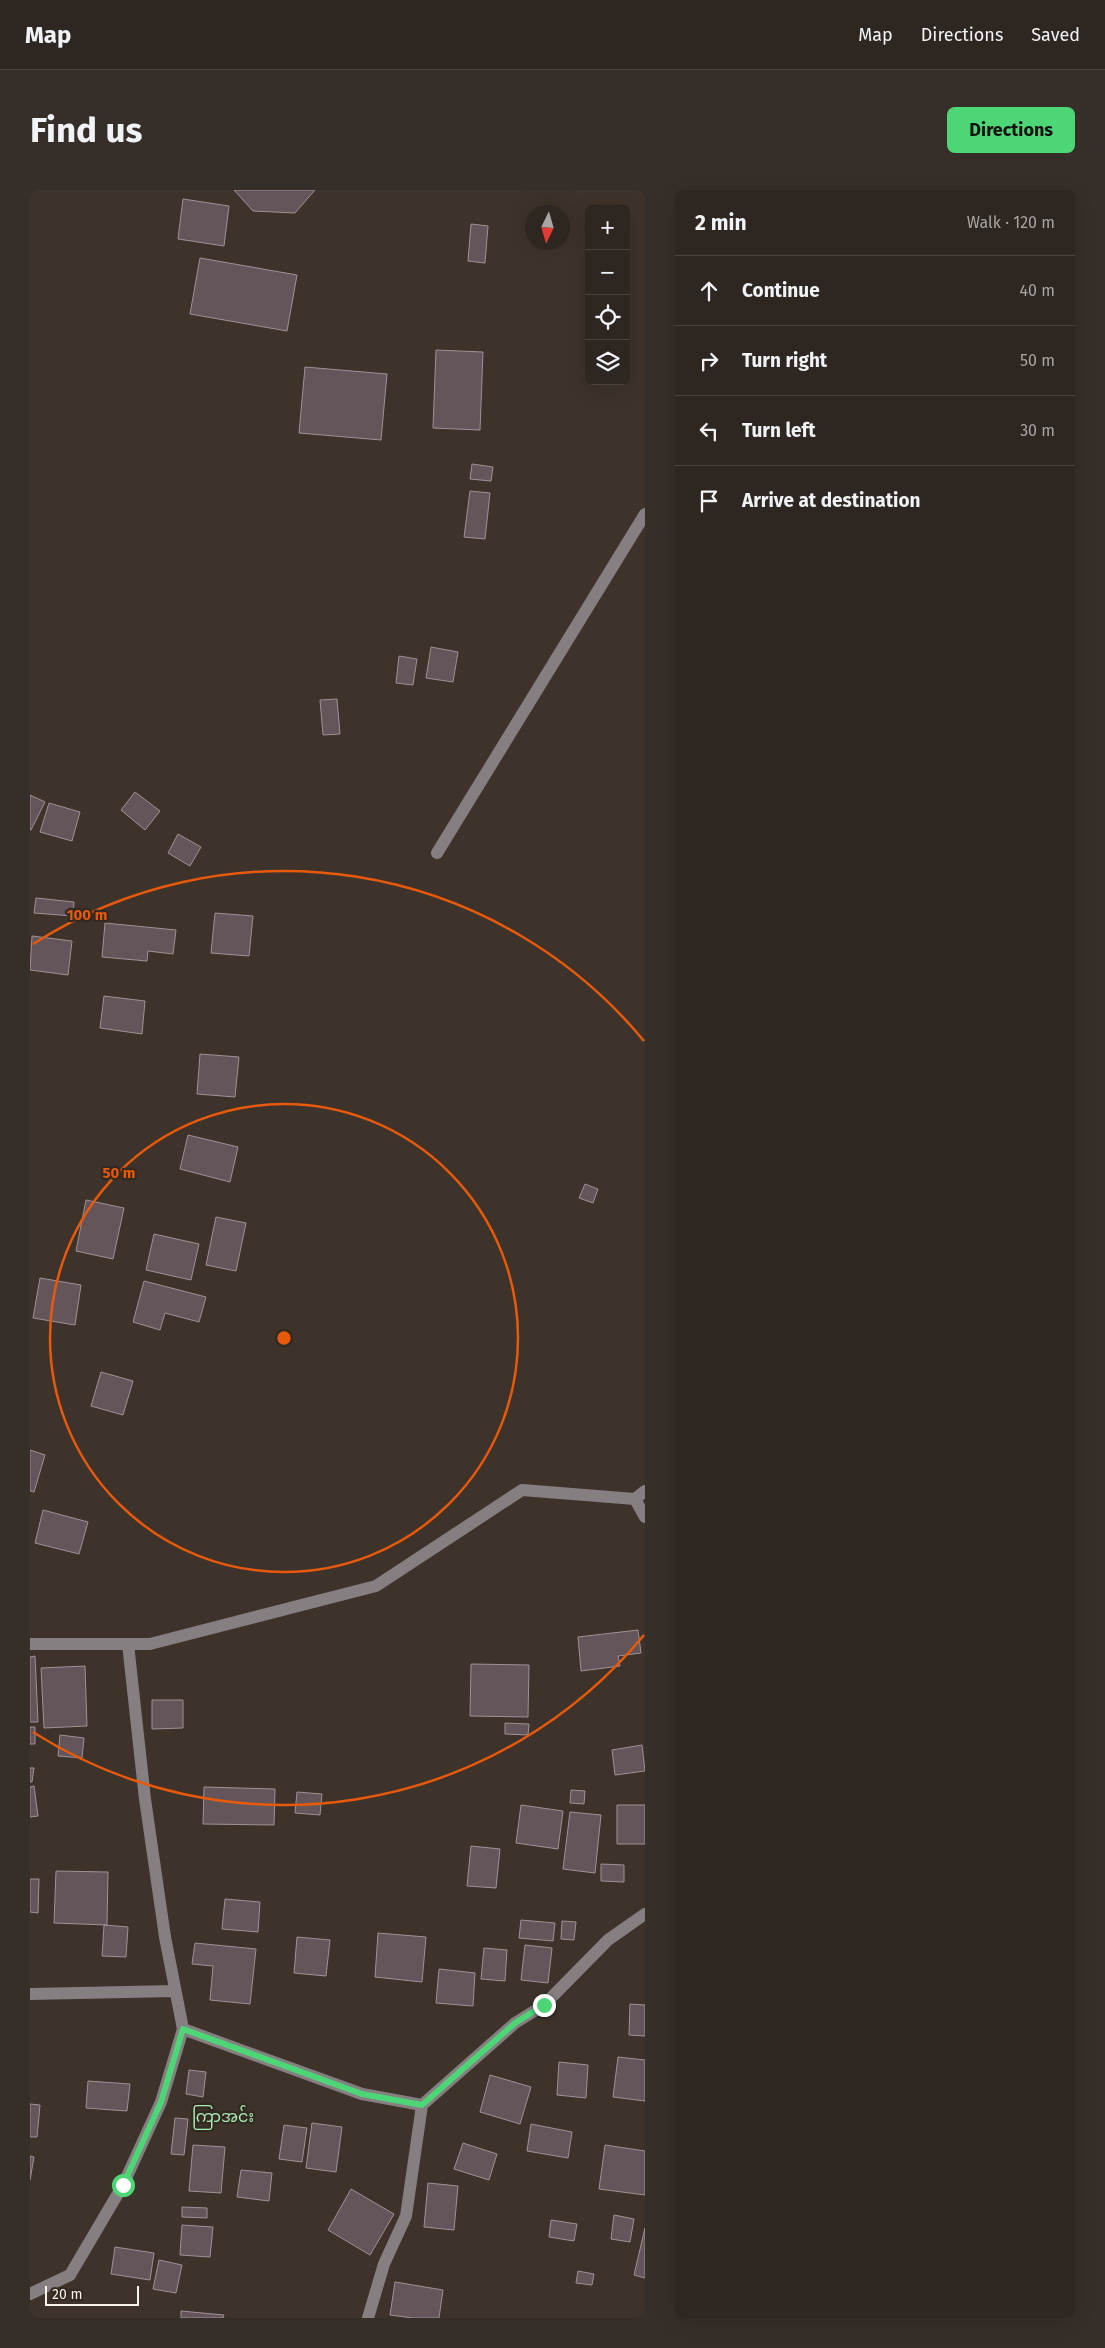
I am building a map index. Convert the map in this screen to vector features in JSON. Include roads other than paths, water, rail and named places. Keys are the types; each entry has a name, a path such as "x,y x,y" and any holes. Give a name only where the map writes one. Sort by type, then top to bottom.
{"street":[{"path":"437,853 645,514"},
{"path":"30,1644 150,1644 376,1586 522,1490 640,1495 645,1517"},
{"path":"30,2294 70,2275 123,2185 161,2102 183,2029 175,1991 145,1800 128,1644"},
{"path":"368,2318 384,2264 406,2216 422,2105 515,2023 544,2005 608,1940 645,1914"},
{"path":"30,1994 175,1991"},
{"path":"183,2029 362,2094 422,2105"}],"district":[{"name":"ကြာအင်း","path":"223,2116"}]}
